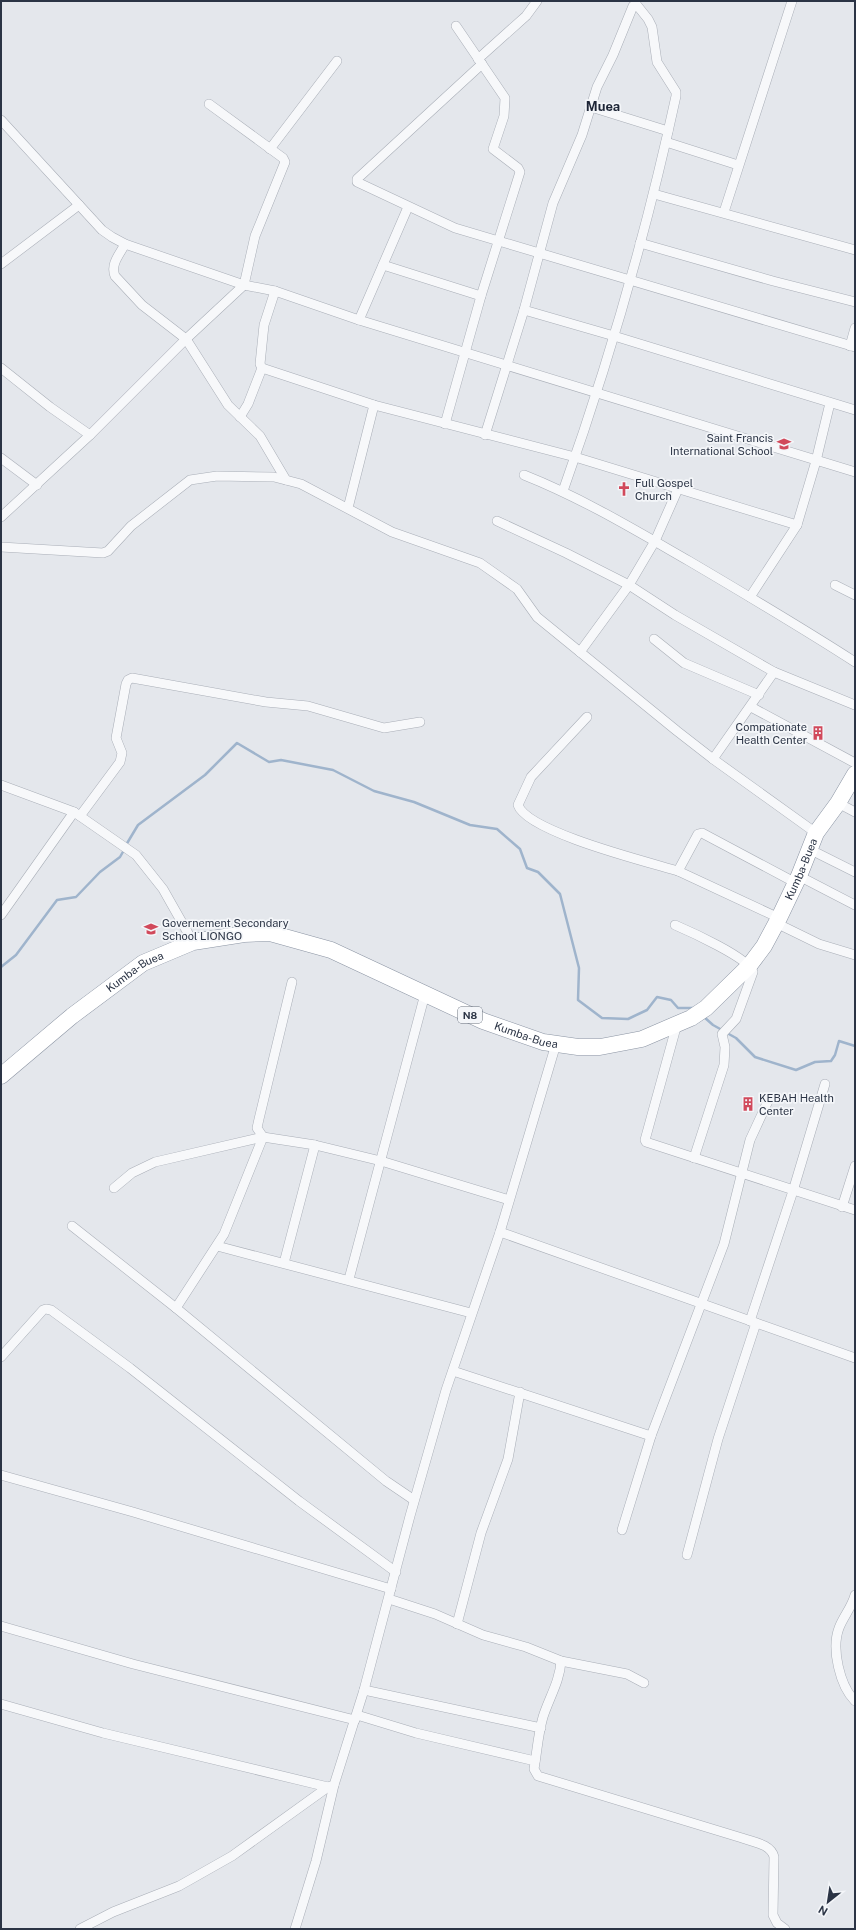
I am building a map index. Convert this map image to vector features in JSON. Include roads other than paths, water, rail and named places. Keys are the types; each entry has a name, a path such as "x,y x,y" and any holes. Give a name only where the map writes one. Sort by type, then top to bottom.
{"highway":[{"name":"Kumba-Buea","path":"1,1076 72,1016 143,964 193,942 244,934 270,933 301,941 345,956 490,1024 536,1040 578,1047 609,1046 642,1039 691,1018 706,1008 749,966 764,946 798,880 811,850 816,833 838,803 855,774"}],"street":[{"path":"537,1 526,16 356,179 358,182 455,228 853,346 855,328"},
{"path":"724,212 792,1"},
{"path":"486,435 524,310 553,203 582,135 600,80 613,54 633,6 636,4 648,19 652,27 657,62 676,92 654,194 631,279 597,393 563,491"},
{"path":"445,424 481,296 520,172 518,168 493,149 504,116 506,101 456,26"},
{"path":"270,148 338,61"},
{"path":"1,517 90,435 186,339 244,285 255,236 285,166 283,158 210,104"},
{"path":"591,107 668,131"},
{"path":"1,120 102,230 112,238 125,244 244,285 275,292 359,320 855,472"},
{"path":"666,142 738,165"},
{"path":"654,194 724,212 855,250"},
{"path":"1,264 79,205"},
{"path":"359,320 408,207"},
{"path":"640,243 773,281 855,302"},
{"path":"125,244 114,265 113,270 115,276 142,305 186,339 228,405 260,436 286,480"},
{"path":"383,264 481,296"},
{"path":"240,417 248,404 262,368 260,364 264,324 275,292"},
{"path":"524,310 855,410"},
{"path":"1,368 50,407 90,435"},
{"path":"262,368 374,405 575,457 797,525"},
{"path":"750,597 797,525 816,461 830,403"},
{"path":"348,508 374,405"},
{"path":"1,458 37,485"},
{"path":"1,547 103,553 108,551 131,526 190,480 217,476 274,477 301,484 397,534 480,563 517,589 537,617 713,759 816,833"},
{"path":"524,476 563,491 655,541 790,620 855,662"},
{"path":"580,652 629,585 655,541 678,489"},
{"path":"497,521 566,553 629,585 675,615 774,672 855,705"},
{"path":"836,585 855,595"},
{"path":"654,639 684,663 759,695"},
{"path":"713,759 751,707 774,672"},
{"path":"1,914 77,814 120,762 122,754 116,738 126,684 128,680 132,678 259,701 312,707 384,728 420,722"},
{"path":"751,707 855,763"},
{"path":"587,717 531,777 518,805 520,811 526,816 570,838 678,871 777,920 819,944 855,955"},
{"path":"1,785 77,814 136,855 163,889 193,942"},
{"path":"838,803 855,812"},
{"path":"678,871 700,832 798,880 855,905"},
{"path":"811,850 855,872"},
{"path":"675,925 703,937 749,966 753,972 736,1018 722,1034 726,1048 724,1065 694,1158"},
{"path":"263,1137 257,1128 292,982"},
{"path":"349,1279 425,994"},
{"path":"677,1024 645,1140 694,1158 855,1210"},
{"path":"295,1929 316,1861 331,1803 331,1786 356,1717 364,1690 414,1500 471,1313 500,1232 556,1044"},
{"path":"687,1555 718,1439 825,1084"},
{"path":"622,1530 651,1436 724,1244 750,1140 769,1099"},
{"path":"176,1308 224,1234 263,1137"},
{"path":"114,1188 132,1173 155,1162 263,1137 315,1145 381,1161 509,1200"},
{"path":"284,1263 315,1145"},
{"path":"842,1206 855,1166"},
{"path":"72,1226 176,1308 376,1473 414,1500"},
{"path":"500,1232 855,1358"},
{"path":"217,1246 349,1279 471,1313"},
{"path":"1,1357 43,1310 51,1310 130,1368 296,1499 396,1572"},
{"path":"453,1371 651,1436"},
{"path":"457,1624 481,1533 508,1459 520,1392"},
{"path":"1,1475 141,1514 391,1589"},
{"path":"855,1595 839,1628 837,1652 838,1670 848,1694 855,1701"},
{"path":"389,1599 435,1614 483,1635 526,1647 561,1662 627,1674 644,1683"},
{"path":"1,1626 133,1664 535,1761"},
{"path":"561,1662 560,1675 551,1693 541,1728 534,1769 538,1776 769,1847 773,1852 774,1857 773,1915 777,1923 785,1929"},
{"path":"364,1690 541,1728"},
{"path":"1,1704 102,1733 331,1786"},
{"path":"80,1929 113,1912 179,1886 232,1856 331,1786"}],"waterway":[{"path":"126,845 138,825 205,775 237,743 269,762 281,760 333,770 374,791 414,802 470,825 497,829 520,849 527,868 538,872 560,894 579,968 578,1000 602,1018 628,1019 647,1010 657,997 671,1000 678,1008 695,1008"},
{"path":"1,967 16,955 57,900 76,897 100,872 120,857 124,850"},
{"path":"704,1017 713,1025 722,1030"},
{"path":"727,1033 736,1038 755,1057 796,1070 815,1062 831,1061 835,1055 839,1041 855,1046"}],"place":[{"name":"Saint Francis International School","path":"784,444"},
{"name":"Full Gospel Church","path":"624,489"},
{"name":"Compationate Health Center","path":"818,733"},
{"name":"Governement Secondary School LIONGO","path":"151,929"},
{"name":"KEBAH Health Center","path":"748,1104"}],"district":[{"name":"Muea","path":"603,106"}]}
